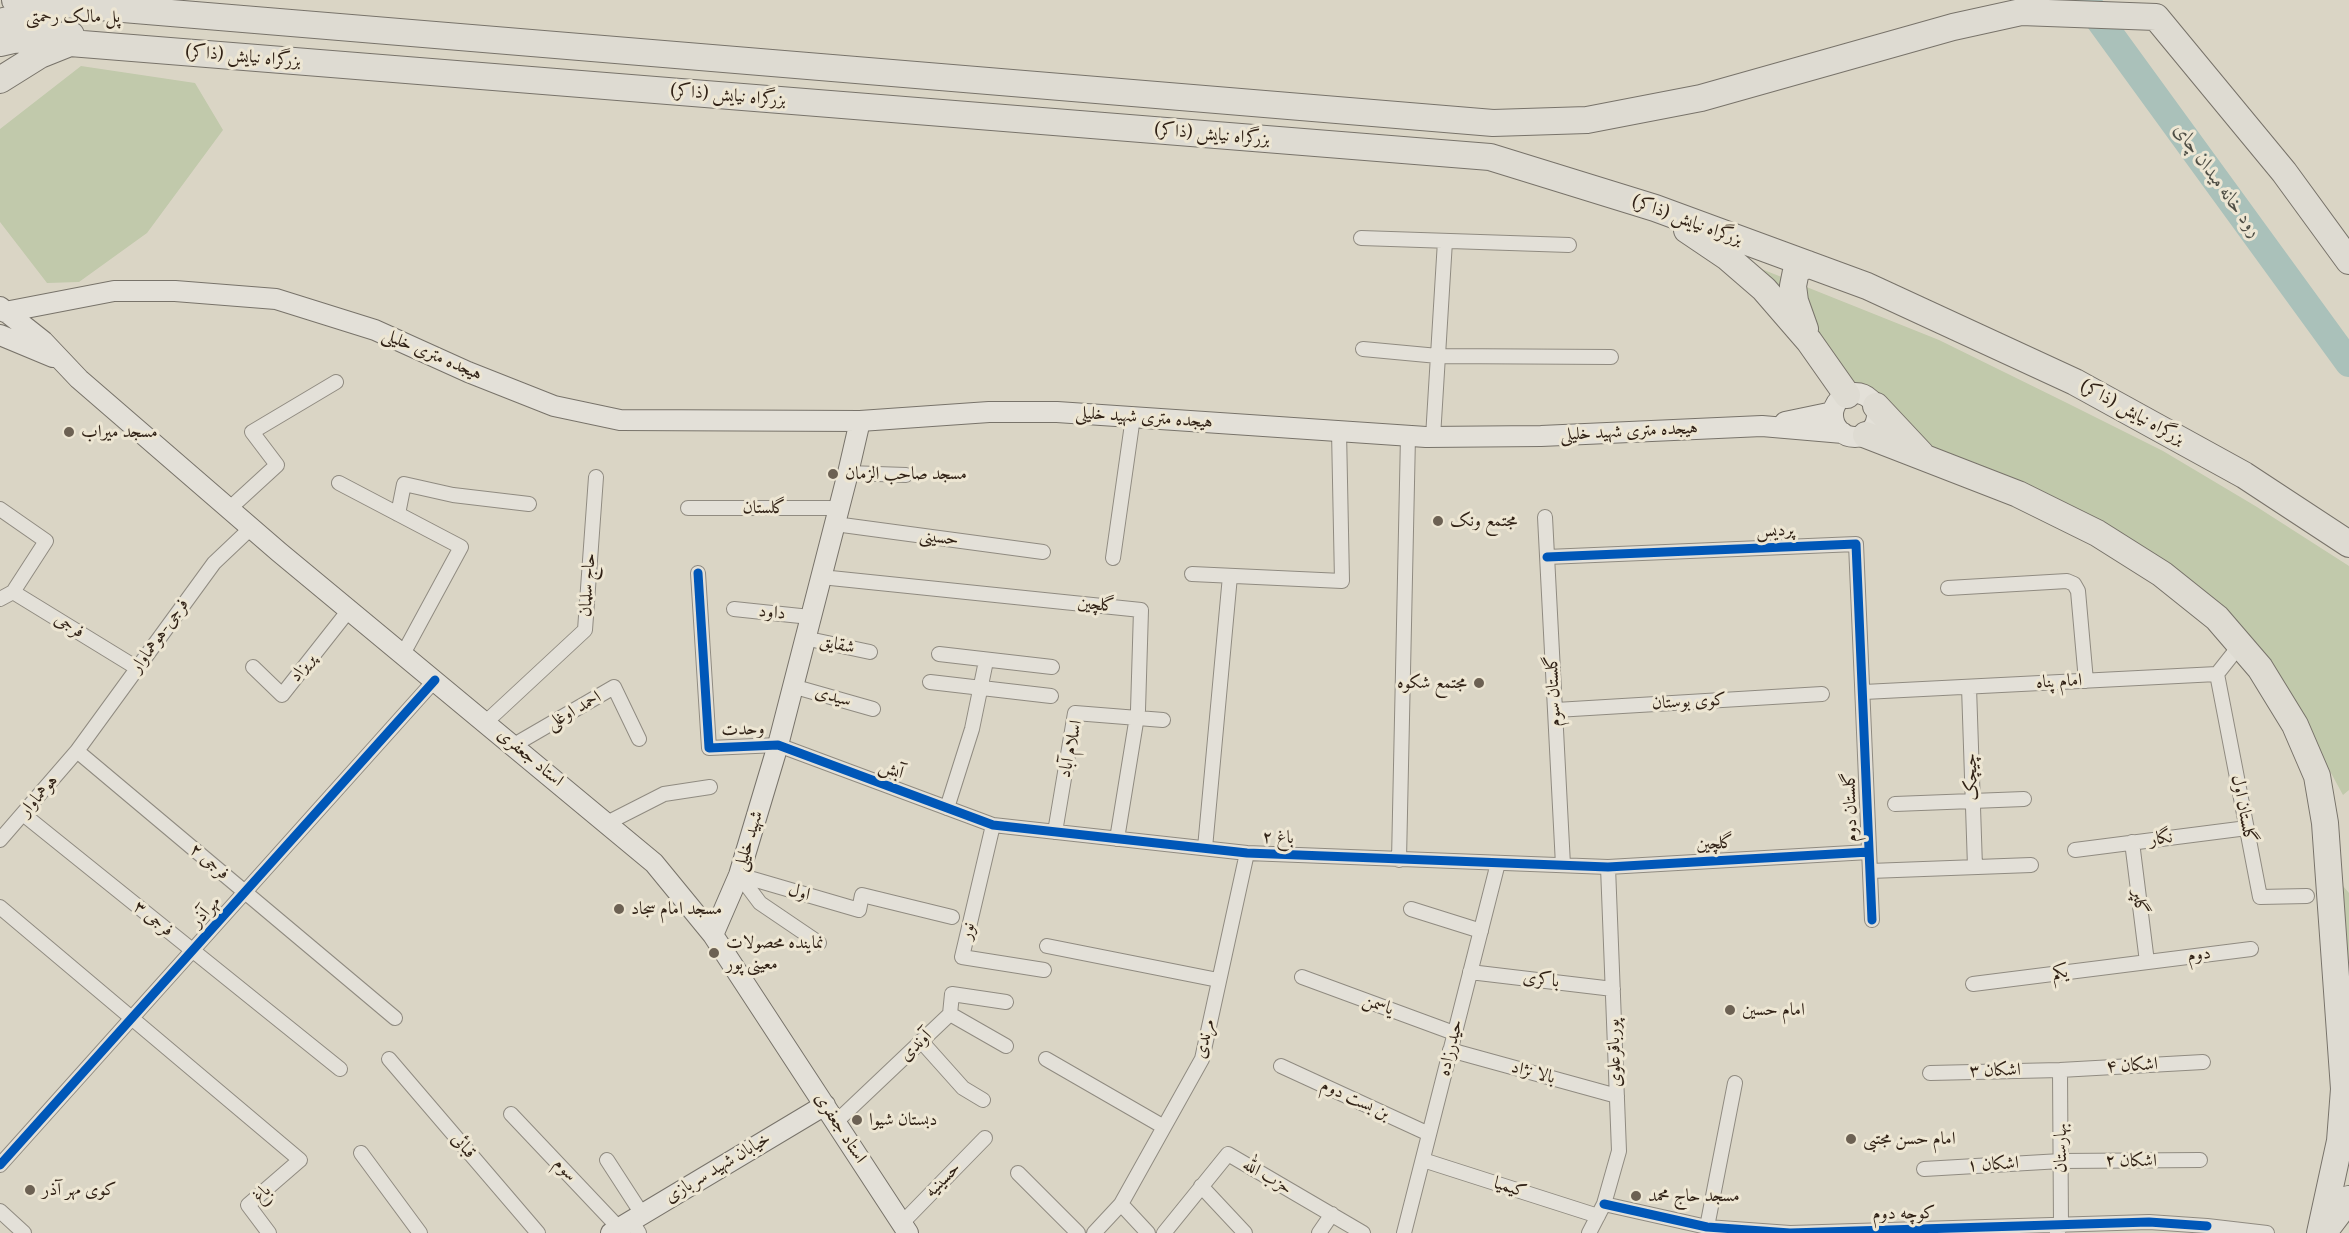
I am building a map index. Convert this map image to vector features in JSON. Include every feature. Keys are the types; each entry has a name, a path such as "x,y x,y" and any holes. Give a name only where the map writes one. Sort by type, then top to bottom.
{"highway":[{"name":"بزرگراه نیایش (ذاکر)","path":"15,0 1493,123 1587,120 1701,98 1953,27 2021,12 2156,17 2284,172"},
{"path":"0,16 23,1"},
{"name":"پل مالک رحمتی","path":"0,22 24,16 76,14 128,18 144,9"},
{"name":"پل مالک رحمتی","path":"0,43 42,37 87,35 124,39 141,48"},
{"name":"بزرگراه نیایش (ذاکر)","path":"0,80 40,55 70,43 1490,157 1655,208 1868,286 2076,382 2244,475 2349,544"},
{"path":"0,55 70,43"},
{"path":"2284,172 2333,218 2349,228"},
{"path":"2284,172 2349,261"},
{"path":"1655,208 1727,256 1764,289 1809,341"},
{"path":"1808,264 1796,271 1793,286 1795,301 1809,341 1840,404"},
{"path":"1876,406 1926,458"},
{"path":"1854,434 1926,458 2018,494 2097,533 2162,574 2217,618 2260,668 2295,724 2317,776 2325,823 2346,1094 2340,1141 2321,1233"},
{"path":"2321,1233 2349,1199"}],"main road":[{"name":"هیجده متری خلیلی","path":"2,310 114,291 175,291 276,299 375,330 468,372 554,406 609,418 620,420 860,421"},
{"name":"استاد جعفری","path":"2,310 43,341 79,379 229,508 654,864 713,935 905,1228"},
{"path":"0,335 64,362"},
{"path":"1858,393 1869,397 1876,406 1876,423 1854,434 1837,427 1840,404 1858,393"},
{"name":"هیجده متری شهید خلیلی","path":"1762,426 1840,404"},
{"name":"هیجده متری شهید خلیلی","path":"860,421 989,412 1058,412 1433,437 1541,436 1762,426 1854,434"},
{"path":"778,746 860,421"},
{"name":"شهید خلیلی","path":"713,935 739,875 778,746"},
{"name":"خیابان شهید سربازی","path":"628,1225 825,1105"}],"street":[{"path":"1361,238 1569,245"},
{"path":"1433,437 1445,241"},
{"path":"1363,349 1438,356 1611,357"},
{"path":"229,508 277,465 252,432 336,382"},
{"path":"1113,558 1133,417"},
{"path":"1192,574 1342,581 1339,431"},
{"path":"1399,860 1408,436"},
{"path":"848,474 906,475"},
{"name":"حاج سلمان","path":"486,722 585,630 596,477"},
{"path":"339,483 461,547 403,654"},
{"path":"398,514 404,484 453,495 529,504"},
{"name":"گلستان","path":"688,508 837,516"},
{"path":"0,509 46,541 6,596"},
{"name":"حسینی","path":"837,516 1043,552"},
{"name":"گلستان سوم","path":"1545,517 1563,865"},
{"name":"فرجی-هوهماوار","path":"77,751 214,562 252,527"},
{"name":"پردیس","path":"1547,557 1856,544 1864,692"},
{"name":"وحدت","path":"698,573 709,748 778,746"},
{"path":"1205,848 1230,576"},
{"name":"گلچین","path":"821,577 1141,610 1137,716 1117,839"},
{"path":"1948,588 2067,581 2074,584 2078,591 2086,681"},
{"name":"فرجی","path":"6,596 137,668"},
{"name":"داود","path":"734,609 810,617"},
{"name":"پریزاد","path":"253,668 282,695 350,610"},
{"name":"شقایق","path":"804,638 870,652"},
{"path":"2217,674 2240,645"},
{"path":"939,654 1052,667"},
{"path":"947,808 972,729 986,661"},
{"name":"امام پناه","path":"1864,692 2217,674"},
{"name":"گلستان اول","path":"2217,674 2260,897 2307,896"},
{"name":"مهرآذر","path":"0,1165 435,680"},
{"path":"930,682 1051,696"},
{"name":"سیدی","path":"792,686 873,709"},
{"name":"احمد اوغلی","path":"514,745 614,687 639,739"},
{"name":"چیچک","path":"1969,687 1975,867"},
{"name":"گلستان دوم","path":"1864,692 1872,920"},
{"name":"کوی بوستان","path":"1556,710 1822,694"},
{"name":"اسلام آباد","path":"1055,832 1076,713 1137,716 1163,720"},
{"name":"آبش","path":"778,746 993,825"},
{"name":"هوهماوار","path":"0,840 77,751"},
{"name":"فرجی ۲","path":"77,751 395,1018"},
{"path":"607,823 664,794 710,787"},
{"path":"1895,804 2025,799"},
{"name":"فرجی ۳","path":"23,814 340,1069"},
{"name":"باغ ۲","path":"993,825 1247,853 1563,865"},
{"name":"نور","path":"993,825 962,957 1044,970"},
{"name":"نگار","path":"2074,850 2247,828"},
{"name":"گلپر","path":"2132,842 2147,962"},
{"name":"گلچین","path":"1563,865 1608,867 1869,852"},
{"name":"مرندی","path":"1094,1233 1121,1204 1202,1059 1247,853"},
{"name":"حیدرزاده","path":"1404,1233 1498,863"},
{"path":"1870,871 2031,866"},
{"name":"پورباقرعلوی","path":"1589,1233 1601,1210 1619,1151 1608,867"},
{"path":"739,875 760,903 819,943"},
{"name":"اول","path":"739,875 859,910 862,895 952,917"},
{"path":"0,907 132,1019"},
{"path":"1412,909 1481,931"},
{"path":"1047,946 1218,980"},
{"name":"دوم","path":"2147,962 2251,949"},
{"name":"یکم","path":"1973,984 2147,962"},
{"name":"باکری","path":"1470,972 1612,989"},
{"name":"یاسمن","path":"1302,977 1454,1032"},
{"name":"آوندی","path":"836,1122 950,1014 952,994 1006,1002"},
{"path":"950,1014 1006,1046"},
{"name":"باغ","path":"132,1019 300,1160 248,1205 269,1233"},
{"path":"921,1041 963,1088 983,1100"},
{"name":"بالا نژاد","path":"1450,1050 1617,1096"},
{"name":"قبائی","path":"389,1059 538,1233"},
{"path":"1046,1059 1164,1127"},
{"name":"اشکان ۴","path":"2060,1070 2203,1062"},
{"name":"بن بست دوم","path":"1281,1066 1429,1134"},
{"name":"اشکان ۳","path":"1930,1072 2060,1070"},
{"name":"بهارستان","path":"2059,1230 2060,1070"},
{"path":"1711,1230 1735,1083"},
{"name":"سوم","path":"511,1113 628,1225"},
{"name":"حسینیه","path":"905,1228 985,1138"},
{"path":"360,1153 420,1233"},
{"name":"حزب الله","path":"1164,1233 1228,1154 1363,1233"},
{"path":"608,1160 628,1225"},
{"name":"کیمیا","path":"1423,1160 1601,1210"},
{"name":"اشکان ۲","path":"2061,1161 2200,1160"},
{"name":"اشکان ۱","path":"1924,1169 2061,1161"},
{"path":"1018,1173 1078,1233"},
{"path":"1201,1186 1245,1233"},
{"path":"1121,1204 1148,1233"},
{"name":"کوچه دوم","path":"1601,1210 1711,1230 1790,1233 2059,1230 2149,1222 2268,1233"},
{"path":"0,1212 24,1233"},
{"path":"1319,1233 1332,1215"}],"green space":[{"path":"81,66 195,83 223,130 147,233 79,282 47,283 0,222 0,129"},
{"path":"1754,266 1939,340 2163,451 2257,507 2349,566 2349,790 2343,795 2277,674 2212,600 1927,449 1883,414"},
{"path":"2343,886 2349,893 2349,1030"}],"waterway":[{"name":"رود خانه میدان چای","path":"2085,0 2349,363"}],"cycle path":[{"path":"1547,557 1856,544 1872,920"},
{"path":"698,573 709,748 778,745 993,825 1247,853 1608,867 1869,852"},
{"path":"0,1165 435,680"},
{"path":"1604,1204 1707,1227 1790,1233 2149,1222 2207,1226"}],"place":[{"name":"مسجد میراب","path":"69,432"},
{"name":"مسجد صاحب الزمان","path":"833,474"},
{"name":"مجتمع ونک","path":"1438,521"},
{"name":"مجتمع شکوه","path":"1479,683"},
{"name":"مسجد امام سجاد","path":"619,909"},
{"name":"نماینده محصولات معینی پور","path":"714,953"},
{"name":"امام حسین","path":"1730,1010"},
{"name":"دبستان شیوا","path":"857,1120"},
{"name":"امام حسن مجتبی","path":"1851,1139"},
{"name":"کوی مهر آذر","path":"30,1190"},
{"name":"مسجد حاج محمد","path":"1636,1196"}]}
